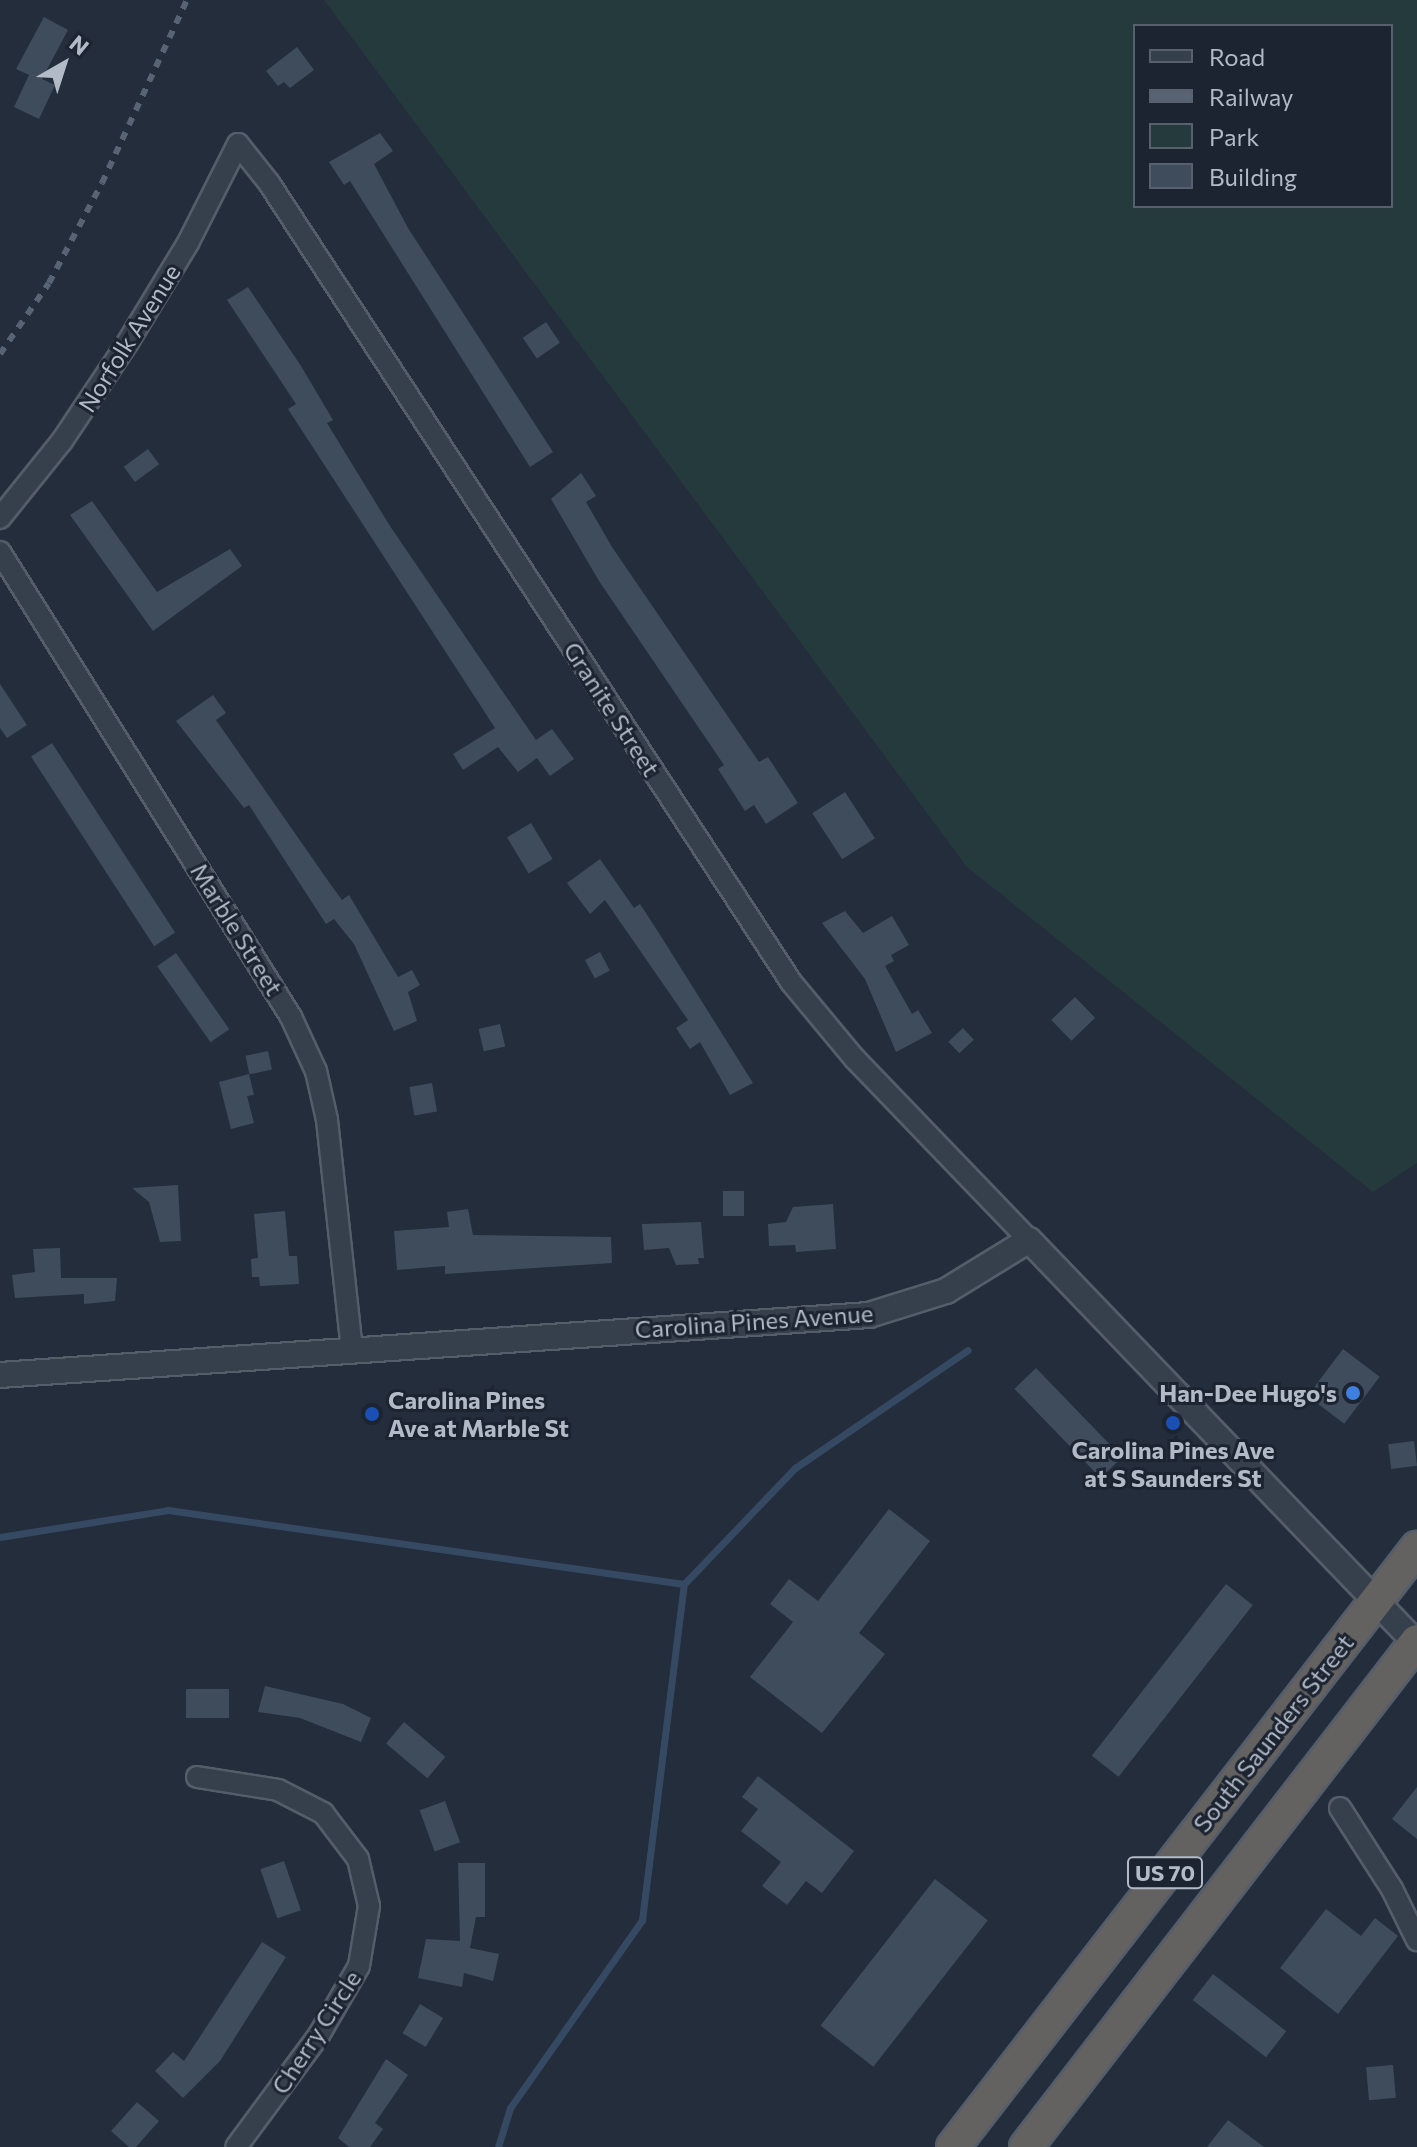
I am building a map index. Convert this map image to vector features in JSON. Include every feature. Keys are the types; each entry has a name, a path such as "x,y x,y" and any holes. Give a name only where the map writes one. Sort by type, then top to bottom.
{"highway":[{"name":"South Saunders Street","path":"953,2147 1417,1548"},
{"name":"US 70","path":"1026,2147 1417,1643"}],"street":[{"name":"Norfolk Avenue","path":"0,518 62,441 128,342 188,243 238,144"},
{"name":"Granite Street","path":"238,144 278,196 791,982 855,1059 1029,1240"},
{"name":"Marble Street","path":"0,552 291,1017 316,1071 327,1120 352,1351"},
{"name":"Carolina Pines Avenue","path":"0,1375 869,1315 946,1291 1029,1240"},
{"path":"1029,1240 1417,1643"},
{"name":"Cherry Circle","path":"197,1777 278,1790 323,1813 358,1859 369,1906 359,1966 340,2001 236,2147"},
{"path":"1340,1808 1392,1889 1417,1940"}],"green space":[{"path":"324,0 1417,0 1417,1163 1373,1192 967,867"}],"building":[{"path":"44,17 68,30 42,79 55,85 39,119 14,107 29,75 16,69"},
{"path":"297,47 314,70 290,88 284,82 278,86 266,71"},
{"path":"380,133 393,151 374,164 408,228 553,452 530,467 350,181 344,185 329,162"},
{"path":"248,287 301,366 333,420 327,423 390,526 536,740 552,729 574,759 550,776 537,758 518,772 498,747 463,770 453,754 495,728 288,409 296,404 227,300"},
{"path":"546,322 560,343 537,358 523,338"},
{"path":"148,449 159,464 135,482 124,467"},
{"path":"581,473 596,496 586,502 612,547 759,762 768,757 798,803 766,824 754,805 745,811 718,769 724,765 599,581 551,499"},
{"path":"92,501 157,592 230,549 242,566 153,631 70,515"},
{"path":"0,684 27,725 7,738 0,728"},
{"path":"213,695 226,713 216,720 331,885 342,900 349,895 398,977 412,970 420,985 408,992 417,1021 394,1031 354,944 334,919 326,924 249,805 244,808 176,721"},
{"path":"52,743 175,933 154,946 31,757"},
{"path":"845,792 875,838 842,859 812,813"},
{"path":"531,823 553,859 529,873 507,837"},
{"path":"600,859 634,908 640,904 753,1083 730,1095 700,1042 690,1049 676,1028 688,1020 605,900 590,914 567,883"},
{"path":"845,911 863,933 892,916 909,945 891,955 894,961 885,966 912,1014 918,1010 932,1033 896,1052 865,979 822,923"},
{"path":"600,952 610,971 595,979 585,960"},
{"path":"176,953 229,1029 211,1042 157,966"},
{"path":"1075,997 1095,1018 1071,1041 1051,1020"},
{"path":"500,1024 505,1046 484,1051 479,1029"},
{"path":"963,1028 974,1040 959,1053 948,1042"},
{"path":"268,1051 272,1070 249,1074 246,1056"},
{"path":"249,1074 254,1095 247,1096 254,1123 231,1129 219,1082"},
{"path":"432,1083 437,1112 414,1116 409,1087"},
{"path":"178,1185 181,1241 160,1242 149,1202 132,1188"},
{"path":"723,1191 744,1191 744,1216 723,1216"},
{"path":"833,1204 836,1249 796,1252 795,1245 769,1246 768,1224 786,1222 793,1207"},
{"path":"468,1209 473,1235 611,1237 612,1263 445,1274 445,1266 397,1270 394,1231 449,1227 447,1212"},
{"path":"285,1211 289,1256 297,1256 299,1284 260,1286 259,1277 252,1277 251,1259 258,1258 254,1214"},
{"path":"701,1222 704,1258 698,1258 699,1264 676,1265 669,1248 644,1250 642,1224"},
{"path":"60,1248 61,1278 117,1278 115,1301 84,1304 84,1294 15,1298 12,1275 35,1272 33,1249"},
{"path":"1343,1349 1380,1377 1344,1424 1307,1396"},
{"path":"1036,1368 1122,1457 1101,1478 1014,1389"},
{"path":"1414,1441 1417,1466 1391,1469 1388,1444"},
{"path":"889,1509 930,1541 859,1633 885,1654 822,1733 750,1677 793,1622 770,1604 789,1579 818,1601"},
{"path":"1226,1584 1253,1605 1119,1777 1092,1756"},
{"path":"265,1686 343,1704 371,1718 361,1742 300,1718 258,1712"},
{"path":"186,1689 229,1689 229,1718 186,1718"},
{"path":"404,1722 445,1757 427,1778 386,1743"},
{"path":"758,1776 854,1851 822,1893 806,1881 787,1905 762,1886 781,1862 741,1831 758,1809 742,1797"},
{"path":"1417,1787 1417,1839 1392,1819"},
{"path":"445,1801 460,1842 435,1852 420,1810"},
{"path":"284,1861 301,1910 277,1918 260,1869"},
{"path":"458,1863 485,1863 485,1917 476,1917 470,1948 499,1954 493,1981 464,1973 462,1987 418,1978 426,1939 460,1941"},
{"path":"935,1879 988,1920 873,2067 820,2026"},
{"path":"1326,1909 1361,1936 1375,1918 1398,1936 1338,2014 1280,1968"},
{"path":"262,1942 286,1957 220,2061 183,2098 155,2071 173,2052 184,2061"},
{"path":"1213,1974 1286,2031 1266,2057 1193,2000"},
{"path":"420,2004 443,2018 426,2047 402,2033"},
{"path":"386,2059 408,2075 375,2123 383,2129 370,2147 349,2147 338,2138"},
{"path":"1393,2065 1396,2098 1369,2100 1366,2067"},
{"path":"137,2102 159,2121 136,2147 129,2147 111,2131"},
{"path":"1228,2120 1264,2147 1207,2147"}],"waterway":[{"path":"498,2147 510,2108 642,1920 684,1584 795,1468 968,1350"},
{"path":"0,1537 168,1510 684,1584"}],"railway":[{"path":"0,354 49,283 102,183 187,0"}],"place":[{"name":"Han-Dee Hugo's","path":"1353,1393"},
{"name":"Carolina Pines Ave at Marble St","path":"372,1414"},
{"name":"Carolina Pines Ave at S Saunders St","path":"1173,1423"}]}
